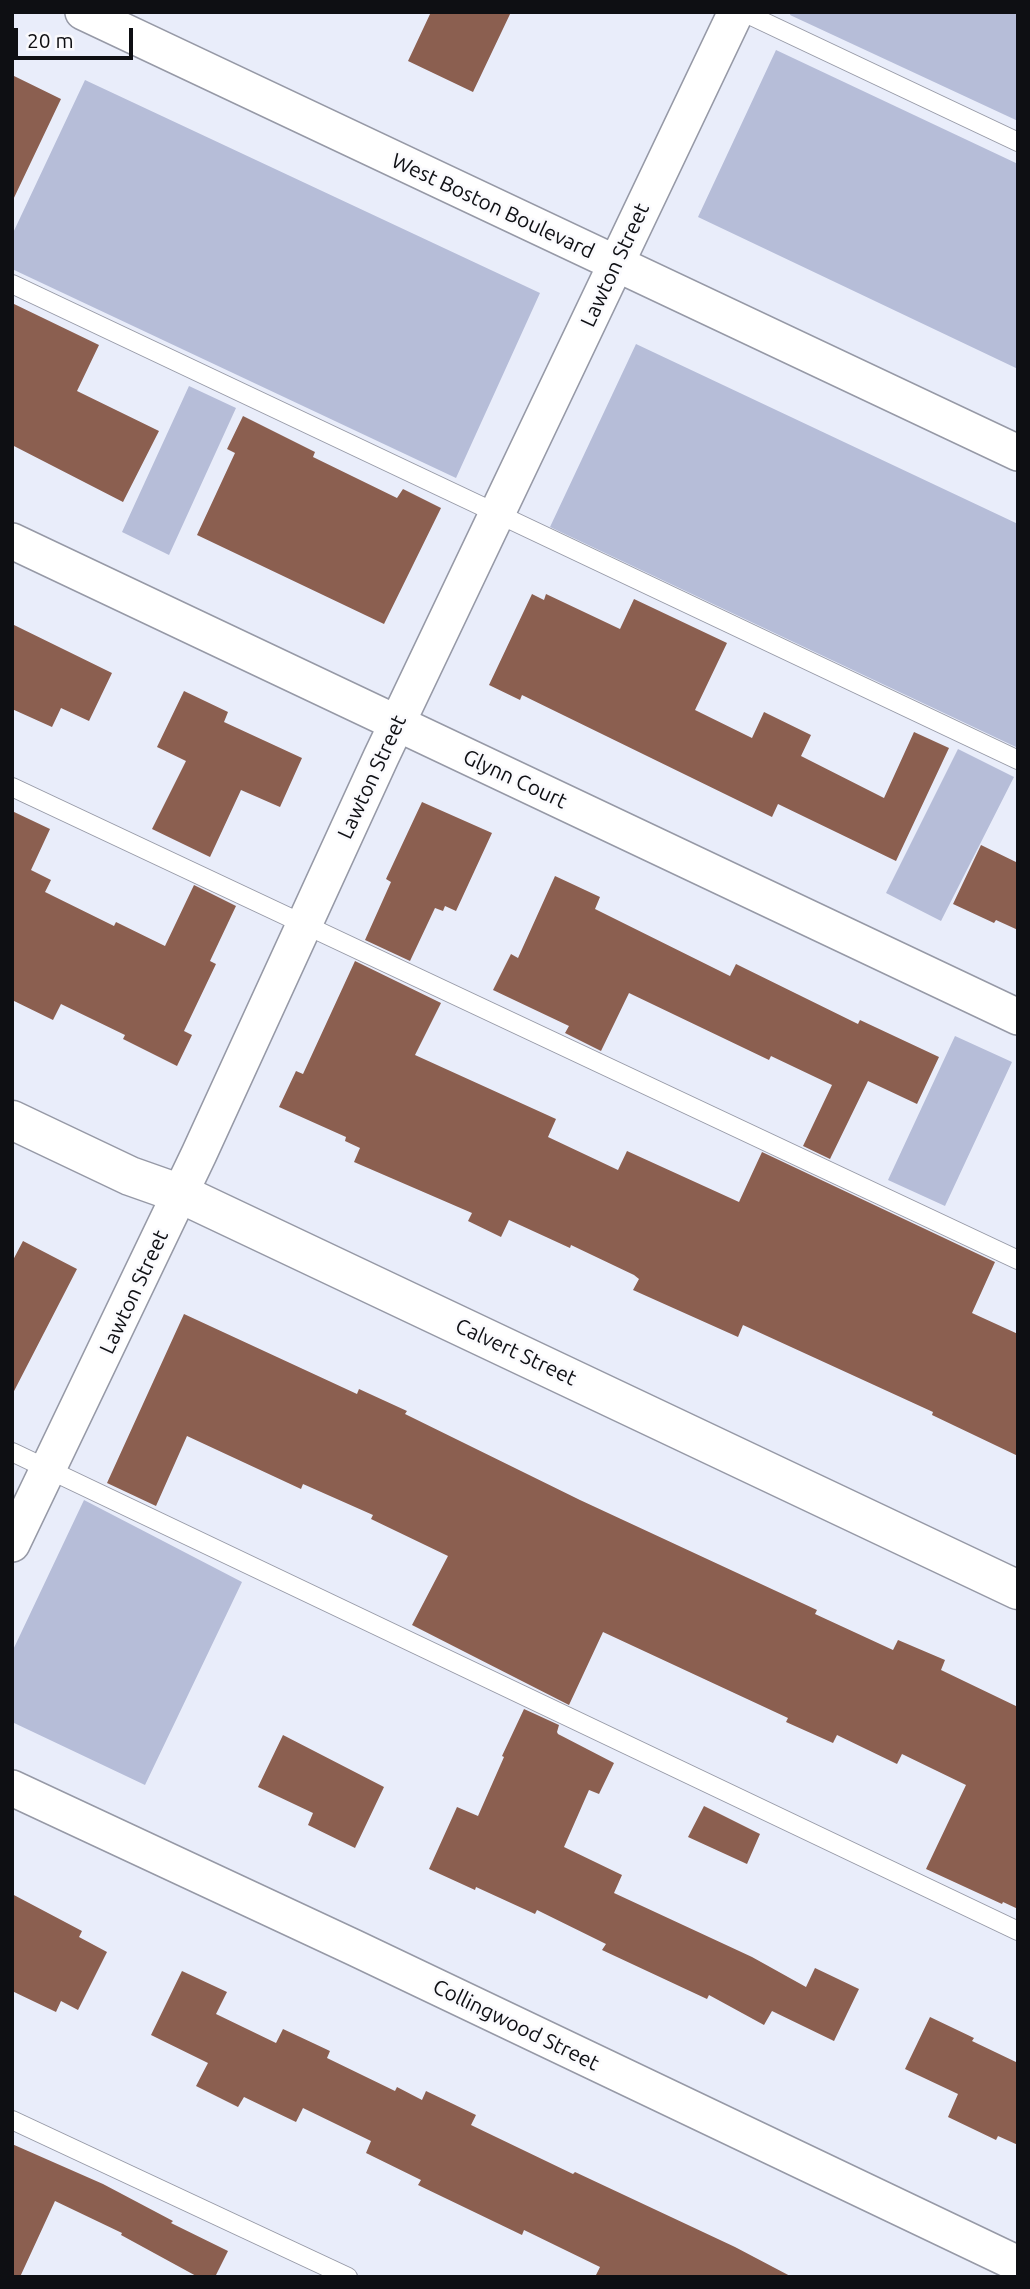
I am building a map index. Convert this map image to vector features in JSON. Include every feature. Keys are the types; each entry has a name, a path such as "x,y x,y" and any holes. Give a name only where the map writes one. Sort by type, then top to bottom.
{"street":[{"name":"West Boston Boulevard","path":"83,12 1018,453"},
{"name":"Lawton Street","path":"12,1544 181,1194 303,924 736,12"},
{"name":"Glynn Court","path":"12,541 1018,1017"},
{"name":"Calvert Street","path":"12,1120 130,1176 181,1194 1018,1590"},
{"name":"Collingwood Street","path":"12,1788 1018,2264"}],"lane":[{"path":"743,12 1018,142"},
{"path":"12,284 1018,760"},
{"path":"12,787 1018,1260"},
{"path":"12,1452 1018,1931"},
{"path":"12,2120 348,2277"}],"shaded area":[{"path":"791,12 1018,12 1018,121 790,15"},
{"path":"776,50 1018,164 1018,369 698,217"},
{"path":"85,80 540,293 456,478 12,269 12,235"},
{"path":"636,344 1018,524 1018,748 550,527"},
{"path":"189,386 236,408 169,555 122,532"},
{"path":"958,749 1014,777 941,921 886,893"},
{"path":"955,1036 1012,1062 945,1206 888,1180"},
{"path":"84,1500 242,1582 145,1785 12,1722 12,1652"}],"building":[{"path":"431,12 511,12 473,92 408,61"},
{"path":"12,75 61,99 12,202"},
{"path":"12,303 99,345 77,391 159,431 123,502 12,445"},
{"path":"243,416 315,452 313,457 397,498 403,489 441,508 384,624 197,535 235,453 227,449"},
{"path":"532,594 544,600 546,594 620,629 634,599 727,643 695,710 752,738 764,712 811,735 801,756 884,798 914,732 949,748 896,861 778,804 772,817 522,695 520,700 489,685"},
{"path":"12,624 112,673 89,721 61,708 52,727 12,709"},
{"path":"184,691 228,712 224,722 302,758 280,807 241,790 210,857 152,829 186,761 157,747"},
{"path":"422,802 492,833 456,911 445,906 443,911 435,908 410,961 365,940 391,882 386,879"},
{"path":"12,811 50,829 31,870 51,880 45,892 114,926 116,922 165,946 194,885 236,906 210,961 216,964 184,1031 192,1035 177,1066 123,1039 125,1035 61,1004 53,1020 12,1000"},
{"path":"981,845 1018,863 1018,930 996,920 994,923 953,904"},
{"path":"555,876 600,897 595,909 730,976 736,964 858,1024 860,1020 939,1057 917,1104 868,1081 830,1159 803,1146 832,1085 771,1056 769,1060 629,993 601,1051 565,1033 569,1026 493,990 511,954 518,958"},
{"path":"355,961 441,1003 415,1055 556,1119 548,1137 618,1170 627,1151 739,1202 762,1152 995,1262 972,1313 1018,1334 1018,1456 932,1415 933,1412 743,1325 738,1337 633,1290 639,1279 634,1275 571,1245 570,1248 509,1220 501,1237 468,1221 472,1213 354,1162 360,1148 345,1141 346,1137 279,1107 296,1071 303,1074"},
{"path":"23,1241 77,1269 12,1395 12,1262"},
{"path":"184,1314 357,1394 359,1389 407,1411 405,1414 580,1500 817,1610 815,1614 893,1650 898,1640 945,1660 941,1670 1018,1707 1018,1909 926,1869 966,1785 902,1754 897,1764 837,1735 833,1743 786,1722 788,1718 603,1632 569,1705 412,1625 448,1556 371,1519 373,1515 303,1484 301,1489 187,1436 156,1506 107,1483"},
{"path":"524,1709 559,1725 558,1734 614,1763 599,1794 589,1790 564,1847 622,1875 614,1893 752,1957 806,1987 815,1968 859,1989 834,2041 772,2011 764,2025 709,1995 707,1999 602,1950 606,1944 537,1910 535,1914 429,1869 457,1807 478,1816"},
{"path":"283,1735 384,1787 355,1848 308,1825 313,1813 258,1787"},
{"path":"704,1806 760,1834 747,1864 688,1837"},
{"path":"12,1894 82,1931 79,1937 107,1952 78,2010 61,2001 56,2012 12,1991"},
{"path":"182,1971 227,1992 216,2014 276,2043 283,2029 330,2051 327,2058 395,2091 397,2087 422,2100 426,2091 476,2115 471,2125 735,2247 792,2277 595,2277 600,2267 524,2230 522,2235 418,2185 421,2180 366,2153 371,2141 303,2108 296,2122 244,2097 238,2107 196,2086 208,2063 151,2035"},
{"path":"930,2017 1018,2063 1018,2145 998,2136 996,2140 948,2117 958,2094 905,2069"},
{"path":"12,2144 103,2184 173,2221 171,2223 228,2251 215,2277 198,2277 121,2235 122,2233 55,2201 20,2277 12,2277"}]}
